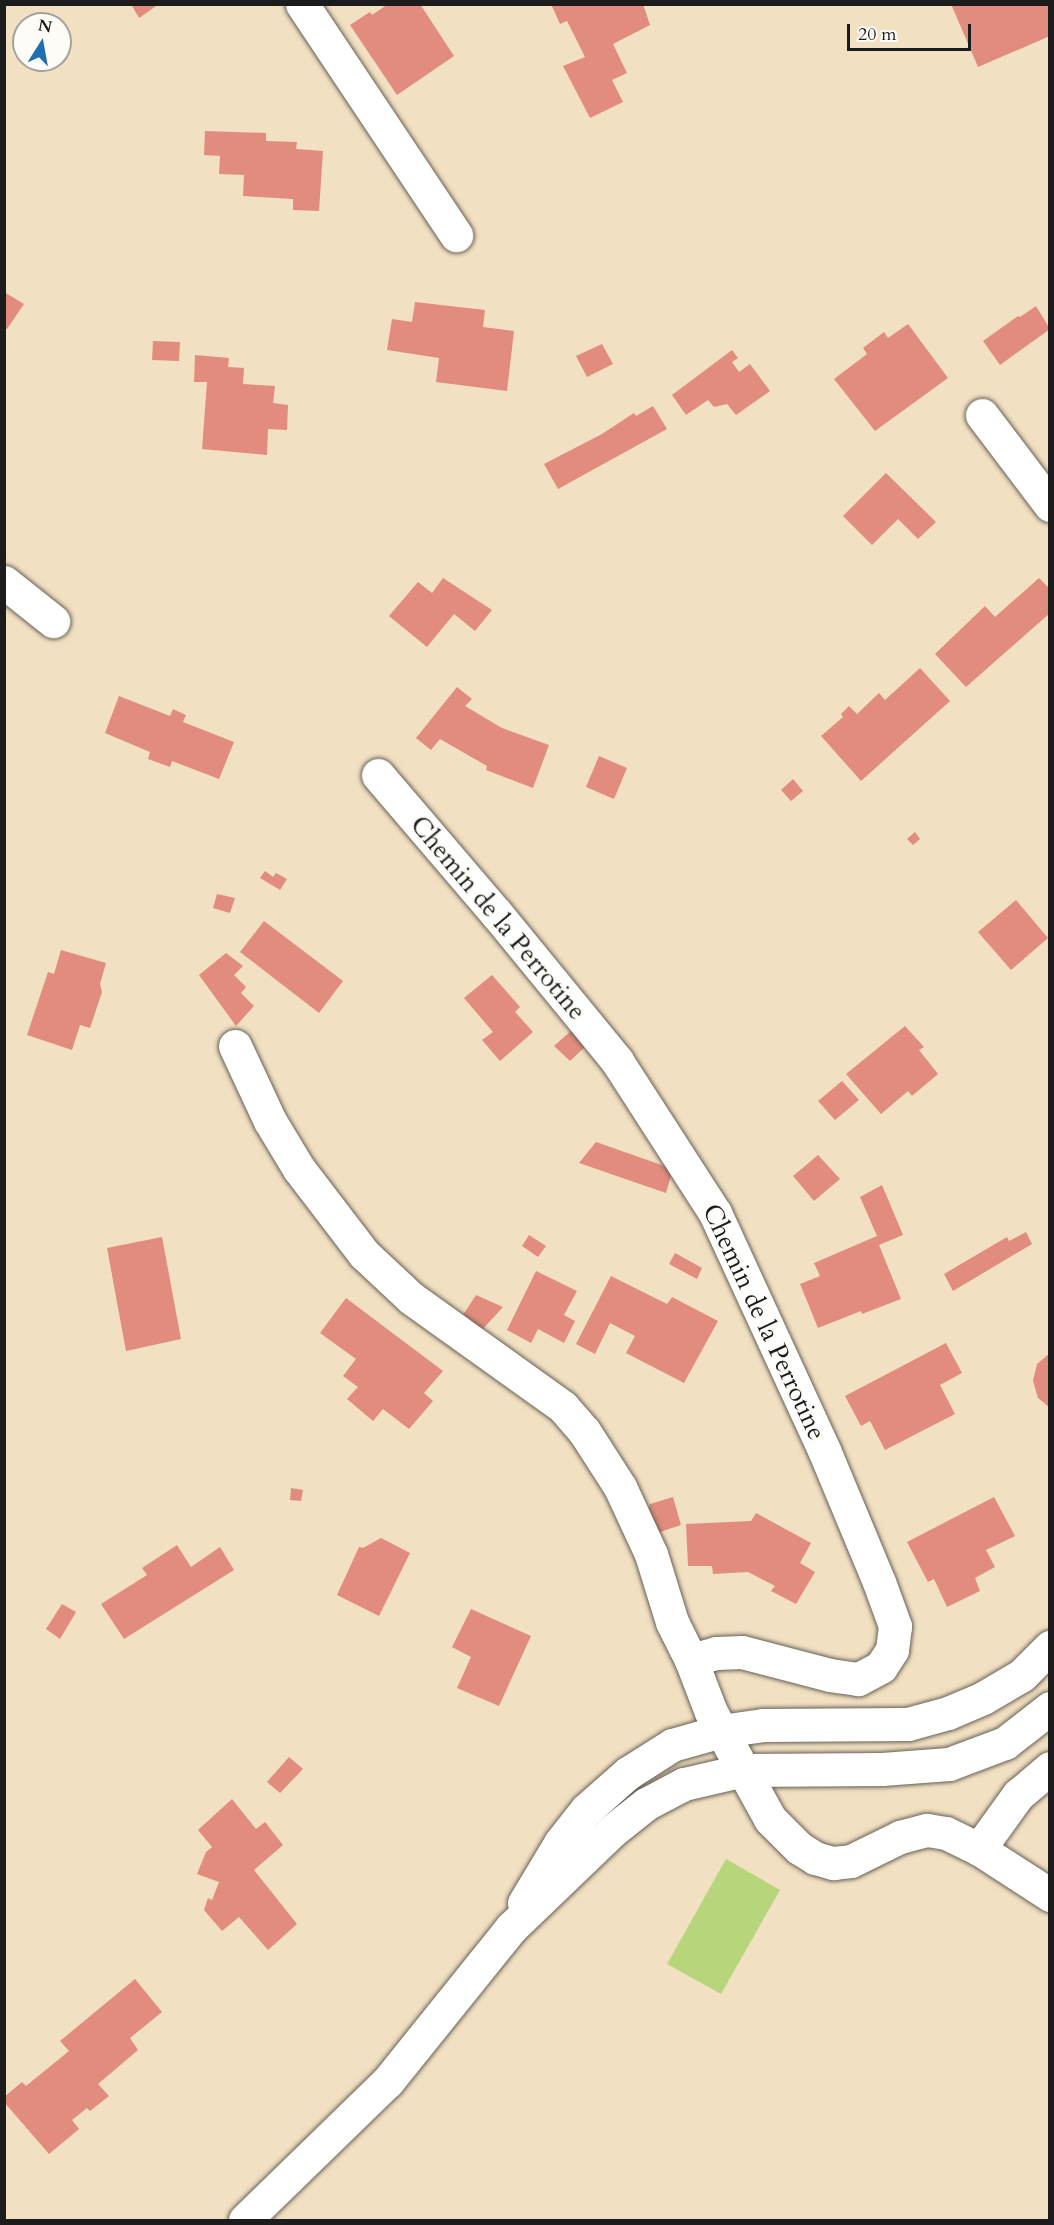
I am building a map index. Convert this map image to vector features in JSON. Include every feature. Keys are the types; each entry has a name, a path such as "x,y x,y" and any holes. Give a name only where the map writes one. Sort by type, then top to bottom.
{"street":[{"path":"302,4 456,235"},
{"path":"982,415 1050,505"},
{"path":"4,582 53,621"},
{"name":"Chemin de la Perrotine","path":"378,775 496,913 617,1061 716,1213 824,1450 895,1626 892,1650 881,1667 858,1679 830,1675 742,1652 716,1653 691,1660"},
{"path":"235,1046 270,1121 299,1169 364,1254 411,1298 563,1407 584,1431 620,1486 651,1554 672,1622 732,1751 770,1819 798,1848 815,1858 833,1863 851,1861 900,1837 927,1830 946,1833 979,1849 1050,1895"},
{"path":"244,2220 388,2081 511,1928 612,1832 646,1804 684,1784 732,1751 763,1725 908,1724 948,1713 983,1698 1022,1675 1050,1647"},
{"path":"511,1928 534,1883 586,1810 628,1773 672,1745 882,1770 949,1764 1005,1743 1050,1708"},
{"path":"979,1849 1018,1795 1050,1768"}],"green space":[{"path":"726,1859 780,1890 721,1994 667,1964"}],"building":[{"path":"131,4 159,4 139,18"},
{"path":"388,4 420,4 454,56 397,95 350,25 370,12 372,15"},
{"path":"551,4 643,4 650,25 613,44 627,73 612,80 623,102 590,118 563,66 585,57 567,21 560,24"},
{"path":"951,4 1050,4 1050,36 978,67"},
{"path":"205,131 266,133 266,141 297,142 296,149 323,151 319,211 293,210 293,199 243,196 244,175 219,174 220,156 204,155"},
{"path":"4,292 24,304 7,329 4,327"},
{"path":"415,302 485,310 483,327 514,331 507,391 436,382 439,358 387,350 392,319 412,322"},
{"path":"1036,306 1050,329 1000,365 983,341"},
{"path":"908,324 948,378 875,431 834,379 867,354 863,348 884,332 888,338"},
{"path":"153,341 180,342 179,361 152,360"},
{"path":"602,344 613,364 587,377 576,356"},
{"path":"732,350 738,358 732,362 739,372 750,364 770,391 736,415 727,404 714,407 708,400 686,415 672,395"},
{"path":"195,355 229,358 228,367 244,368 243,384 275,386 273,403 288,405 287,430 268,429 267,455 202,449 207,382 194,382"},
{"path":"653,406 667,429 558,489 544,464 602,434 634,413 636,416"},
{"path":"886,473 936,522 918,539 898,519 872,545 843,516"},
{"path":"443,578 492,610 475,631 454,614 427,647 389,616 418,582 432,593"},
{"path":"1039,578 1050,589 1050,613 966,687 935,654 985,606 995,617"},
{"path":"920,668 950,701 861,781 821,736 843,717 841,714 849,706 857,714 879,693 885,700"},
{"path":"457,687 472,699 465,706 502,728 549,745 533,788 486,770 487,766 440,739 431,750 416,738"},
{"path":"119,696 170,716 173,709 186,715 183,722 234,742 219,779 172,761 170,767 148,759 150,752 105,733"},
{"path":"599,756 627,768 614,799 586,787"},
{"path":"793,779 803,791 791,801 781,790"},
{"path":"915,832 920,839 913,845 907,839"},
{"path":"265,871 273,877 276,873 287,879 280,890 260,878"},
{"path":"217,894 235,898 230,913 213,908"},
{"path":"1016,900 1048,938 1011,970 978,932"},
{"path":"264,921 343,981 319,1013 240,952"},
{"path":"61,950 106,963 100,984 102,992 90,1028 80,1025 72,1050 27,1035 48,972 54,974"},
{"path":"226,953 243,966 234,975 246,987 241,993 254,1006 236,1026 199,975"},
{"path":"492,975 520,1007 515,1012 533,1032 500,1061 482,1040 493,1032 464,998"},
{"path":"905,1026 924,1047 919,1050 938,1074 912,1096 908,1091 881,1114 846,1074"},
{"path":"573,1029 589,1043 570,1061 554,1046"},
{"path":"842,1081 859,1100 835,1120 818,1101"},
{"path":"596,1142 673,1169 666,1193 579,1163"},
{"path":"818,1155 840,1179 814,1201 793,1176"},
{"path":"882,1185 903,1235 879,1245 901,1299 862,1314 861,1311 818,1328 800,1284 820,1276 814,1263 877,1236 860,1197"},
{"path":"1026,1232 1032,1244 953,1291 944,1274 1007,1237 1009,1241"},
{"path":"529,1235 546,1246 538,1257 522,1246"},
{"path":"162,1237 181,1339 126,1351 107,1248"},
{"path":"675,1253 702,1268 697,1279 669,1264"},
{"path":"536,1271 577,1291 564,1315 575,1321 564,1343 538,1329 531,1343 507,1330"},
{"path":"611,1276 667,1304 672,1297 718,1321 684,1383 626,1353 635,1336 610,1323 595,1354 576,1344"},
{"path":"476,1295 503,1307 482,1330 459,1321"},
{"path":"346,1298 443,1371 424,1393 433,1401 409,1429 383,1409 373,1421 347,1399 358,1387 343,1376 356,1359 320,1333"},
{"path":"946,1343 962,1373 940,1385 955,1414 885,1450 870,1421 861,1426 845,1396"},
{"path":"1050,1353 1050,1408 1038,1398 1033,1381 1037,1364"},
{"path":"291,1488 303,1490 301,1501 290,1500"},
{"path":"673,1497 681,1525 651,1535 645,1517 650,1504"},
{"path":"994,1497 1015,1536 986,1550 995,1567 975,1578 980,1591 947,1607 934,1579 928,1582 907,1542"},
{"path":"756,1513 811,1543 800,1563 815,1572 796,1604 771,1591 775,1586 748,1572 713,1574 712,1566 688,1566 686,1524 751,1521"},
{"path":"381,1538 410,1553 379,1616 337,1595 359,1547 363,1548"},
{"path":"177,1545 191,1567 220,1547 234,1570 124,1639 101,1604 147,1575 142,1568"},
{"path":"62,1604 76,1612 60,1639 46,1629"},
{"path":"471,1609 531,1636 499,1706 457,1688 471,1657 452,1647"},
{"path":"289,1757 303,1769 280,1793 267,1782"},
{"path":"232,1799 256,1829 265,1822 283,1845 254,1870 297,1924 268,1950 239,1917 222,1931 204,1910 208,1898 212,1900 219,1882 197,1874 206,1852 212,1847 198,1830"},
{"path":"135,1979 162,2012 130,2038 138,2050 98,2084 109,2096 90,2111 87,2108 72,2120 79,2129 49,2154 4,2102 4,2097 22,2082 26,2086 69,2051 60,2041"}]}
